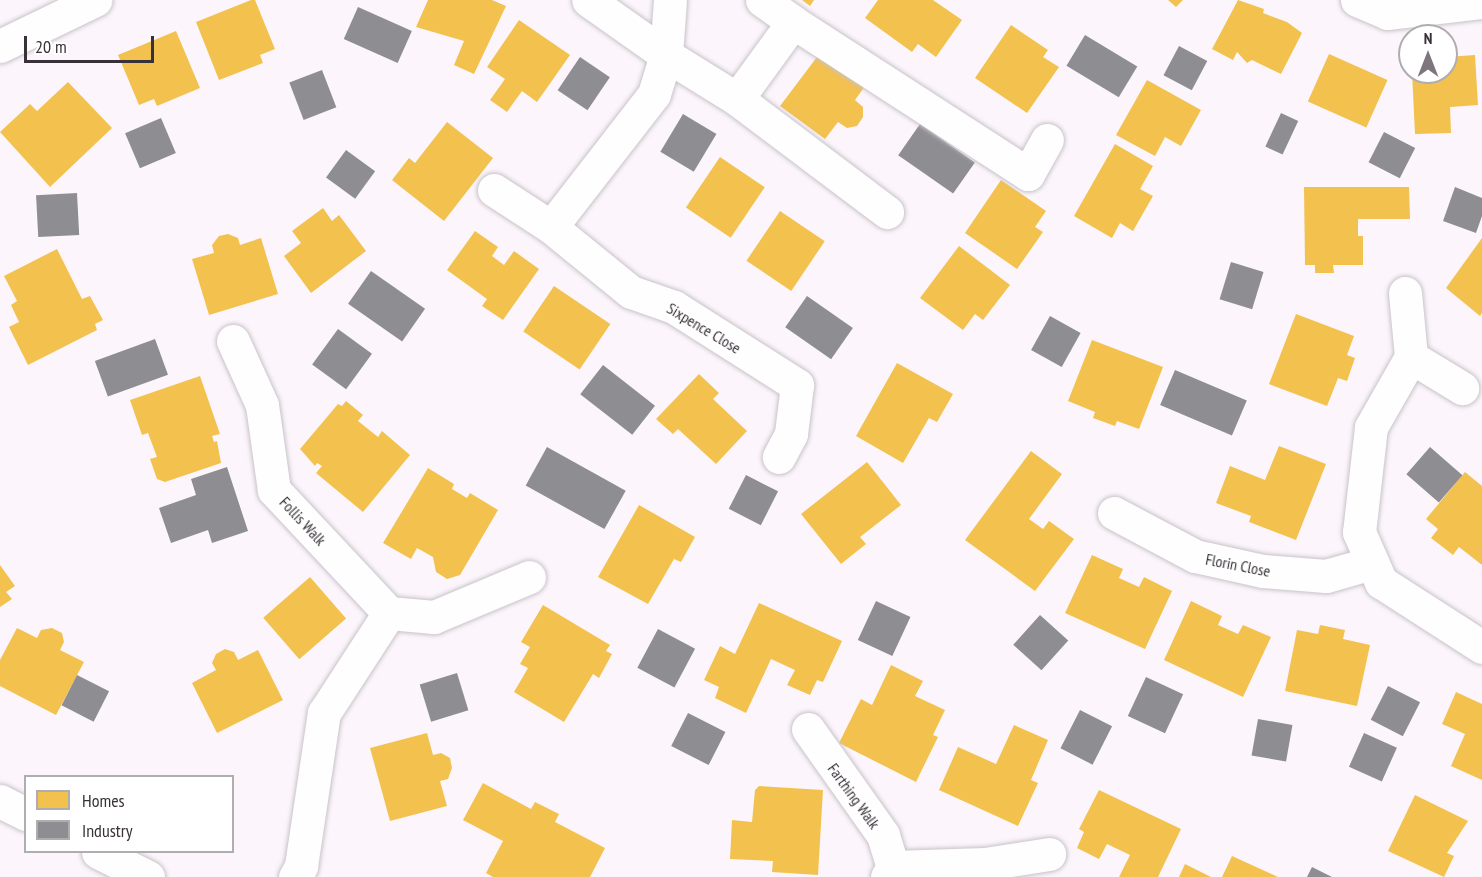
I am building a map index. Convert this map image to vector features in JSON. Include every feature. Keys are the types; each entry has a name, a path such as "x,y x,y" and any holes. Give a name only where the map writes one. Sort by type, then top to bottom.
{"street":[{"path":"0,46 95,0"},
{"path":"588,0 666,54 737,99 887,212"},
{"path":"552,227 654,94 666,54 670,0"},
{"path":"762,0 1028,174 1047,140"},
{"path":"1357,0 1386,13 1482,2"},
{"path":"737,99 793,22"},
{"name":"Sixpence Close","path":"494,190 552,227 631,292 674,307 797,385 791,434 779,457"},
{"path":"1405,293 1411,357 1371,427 1359,532 1381,582 1482,647"},
{"name":"Follis Walk","path":"233,341 262,405 274,490 389,613"},
{"path":"1411,357 1462,388"},
{"name":"Florin Close","path":"1114,513 1195,556 1263,571 1326,576 1372,563"},
{"path":"295,877 301,866 324,712 389,613 434,617 529,578"},
{"name":"Farthing Walk","path":"808,729 883,835 890,872 985,864 1049,854"},
{"path":"0,801 24,813"},
{"path":"100,853 148,877"}],"building: Homes":[{"path":"255,0 275,49 260,55 263,63 219,80 196,22"},
{"path":"428,0 492,0 506,6 474,74 454,65 464,41 416,27"},
{"path":"802,0 814,0 810,6"},
{"path":"878,0 933,0 962,20 936,57 918,44 912,52 865,18"},
{"path":"1168,0 1183,0 1176,7"},
{"path":"1238,0 1264,9 1263,13 1287,22 1302,33 1281,74 1252,60 1247,63 1237,52 1233,60 1212,49"},
{"path":"519,20 570,55 537,102 522,91 507,112 490,100 505,79 487,67"},
{"path":"1011,25 1048,50 1043,57 1059,67 1027,113 975,78"},
{"path":"176,31 200,88 157,106 154,99 139,105 118,55"},
{"path":"820,53 865,86 855,100 863,107 863,117 857,126 847,128 838,122 825,139 780,106"},
{"path":"1329,54 1387,80 1366,128 1308,102"},
{"path":"1475,55 1478,105 1450,107 1451,133 1415,134 1413,84 1458,84 1458,56"},
{"path":"1147,80 1201,110 1181,146 1165,137 1155,156 1116,135"},
{"path":"68,82 112,128 50,187 0,132 30,104 37,111"},
{"path":"447,122 493,158 444,221 392,180 409,158 415,163"},
{"path":"1115,144 1153,166 1140,189 1153,196 1133,231 1120,223 1112,238 1074,216"},
{"path":"720,157 765,187 731,238 686,208"},
{"path":"1001,180 1046,211 1035,227 1043,232 1017,269 965,233"},
{"path":"1304,187 1409,187 1410,219 1358,219 1358,236 1363,236 1363,265 1333,265 1334,273 1315,273 1315,265 1305,265"},
{"path":"323,208 332,221 339,215 366,251 311,293 284,256 301,243 292,231"},
{"path":"780,211 825,241 791,291 746,261"},
{"path":"475,231 498,247 492,256 504,265 514,251 539,269 503,320 482,306 487,299 447,270"},
{"path":"228,234 238,238 240,245 261,238 278,294 209,315 192,259 214,253 212,245 219,236"},
{"path":"1482,238 1482,313 1480,316 1446,288"},
{"path":"959,246 1010,285 983,320 975,314 963,330 920,298"},
{"path":"57,249 82,299 90,296 103,320 95,324 97,330 28,365 9,327 19,322 11,305 17,301 4,276"},
{"path":"554,286 610,324 580,370 523,332"},
{"path":"1296,314 1354,336 1347,355 1355,358 1347,381 1338,378 1327,406 1269,384"},
{"path":"1092,340 1163,367 1139,429 1117,421 1115,426 1093,418 1095,412 1068,401"},
{"path":"897,363 953,394 937,422 929,418 903,463 856,436"},
{"path":"699,374 719,393 713,399 747,431 716,464 678,429 673,434 656,419"},
{"path":"200,376 220,434 212,436 214,442 217,441 221,463 165,482 157,479 150,459 157,457 148,433 142,435 130,400"},
{"path":"346,401 363,415 358,421 378,437 382,431 410,455 363,512 316,473 322,466 317,463 315,466 300,449 338,404 342,406"},
{"path":"1279,446 1326,464 1296,540 1249,522 1251,516 1216,503 1230,466 1265,480"},
{"path":"1031,451 1062,474 1029,519 1043,529 1049,521 1074,539 1035,591 965,540"},
{"path":"867,462 901,505 860,537 866,544 841,564 801,514"},
{"path":"428,468 454,484 452,489 467,498 470,493 498,510 460,575 447,579 436,572 433,557 417,548 411,559 383,543"},
{"path":"1465,472 1482,486 1482,565 1459,547 1453,555 1431,538 1438,529 1426,519"},
{"path":"639,505 695,537 681,562 674,559 648,604 598,577"},
{"path":"1092,555 1123,569 1119,578 1139,587 1144,577 1172,591 1145,649 1065,613"},
{"path":"0,565 15,586 6,592 12,599 0,607"},
{"path":"310,577 346,619 299,659 263,618"},
{"path":"1191,601 1222,616 1218,625 1238,634 1243,625 1271,637 1243,697 1164,660"},
{"path":"759,603 842,641 823,682 817,680 810,695 787,685 795,670 771,659 746,713 715,698 719,687 704,680 720,646 735,654"},
{"path":"543,605 610,645 606,651 612,654 599,678 593,674 564,722 514,692 528,668 520,664 530,647 521,642"},
{"path":"1320,625 1345,630 1343,639 1370,645 1357,706 1285,691 1297,630 1318,634"},
{"path":"17,628 37,638 41,630 52,628 62,633 64,642 60,650 84,662 56,715 0,686 0,660"},
{"path":"225,649 234,652 238,660 258,650 283,700 217,733 192,683 216,670 212,663 216,654"},
{"path":"891,665 923,681 915,696 945,710 933,735 938,737 916,782 839,743 861,699 872,705"},
{"path":"1456,692 1482,704 1482,780 1451,766 1465,734 1442,724"},
{"path":"1014,725 1048,740 1031,780 1038,783 1018,826 939,790 958,747 996,764"},
{"path":"427,733 433,755 441,753 450,758 452,768 448,779 440,781 447,806 390,821 370,748"},
{"path":"483,783 531,809 535,802 559,814 555,822 605,848 590,877 493,877 486,873 503,841 463,820"},
{"path":"759,786 823,790 818,875 772,872 773,861 730,859 732,820 752,822 755,790"},
{"path":"1099,790 1181,829 1158,877 1119,877 1130,855 1107,844 1099,859 1077,848 1084,832 1079,829"},
{"path":"1415,795 1468,821 1447,853 1454,856 1444,877 1388,851"},
{"path":"1232,856 1278,877 1222,877"},
{"path":"1185,864 1211,877 1179,877"}],"building: Industry":[{"path":"358,7 412,31 398,63 344,39"},
{"path":"1085,35 1137,66 1119,97 1066,66"},
{"path":"1179,46 1207,61 1192,90 1164,75"},
{"path":"580,57 610,77 587,110 558,90"},
{"path":"322,70 336,107 304,120 289,83"},
{"path":"1281,113 1298,121 1283,155 1265,147"},
{"path":"683,114 716,134 694,172 660,152"},
{"path":"161,118 176,153 140,168 125,133"},
{"path":"920,124 975,162 953,194 898,155"},
{"path":"1384,132 1415,148 1400,178 1369,162"},
{"path":"346,150 375,171 355,199 326,178"},
{"path":"1455,187 1482,198 1482,216 1476,233 1443,221"},
{"path":"77,193 79,235 38,237 36,195"},
{"path":"1231,262 1264,272 1252,309 1220,299"},
{"path":"371,271 425,309 402,342 348,304"},
{"path":"807,296 853,328 831,359 785,327"},
{"path":"1050,316 1081,333 1062,367 1031,350"},
{"path":"338,329 372,354 346,389 312,365"},
{"path":"155,339 168,375 108,397 95,361"},
{"path":"603,365 655,406 632,435 580,394"},
{"path":"1175,370 1247,400 1232,435 1160,405"},
{"path":"547,447 626,491 604,529 526,485"},
{"path":"1430,447 1462,475 1439,502 1406,474"},
{"path":"227,467 248,531 212,543 208,530 171,543 159,508 196,495 191,479"},
{"path":"746,475 778,491 761,525 729,509"},
{"path":"876,601 910,617 892,656 858,640"},
{"path":"1040,615 1068,640 1041,670 1013,645"},
{"path":"658,629 695,649 674,688 637,668"},
{"path":"457,673 468,710 431,722 420,684"},
{"path":"77,675 109,691 94,722 62,705"},
{"path":"1146,677 1183,694 1165,733 1128,716"},
{"path":"1388,686 1420,702 1403,736 1371,720"},
{"path":"1080,710 1112,726 1093,765 1060,748"},
{"path":"688,713 725,732 709,765 671,746"},
{"path":"1258,719 1292,725 1286,762 1252,755"},
{"path":"1364,733 1397,748 1382,781 1349,767"},
{"path":"1312,867 1332,877 1307,877"}]}
